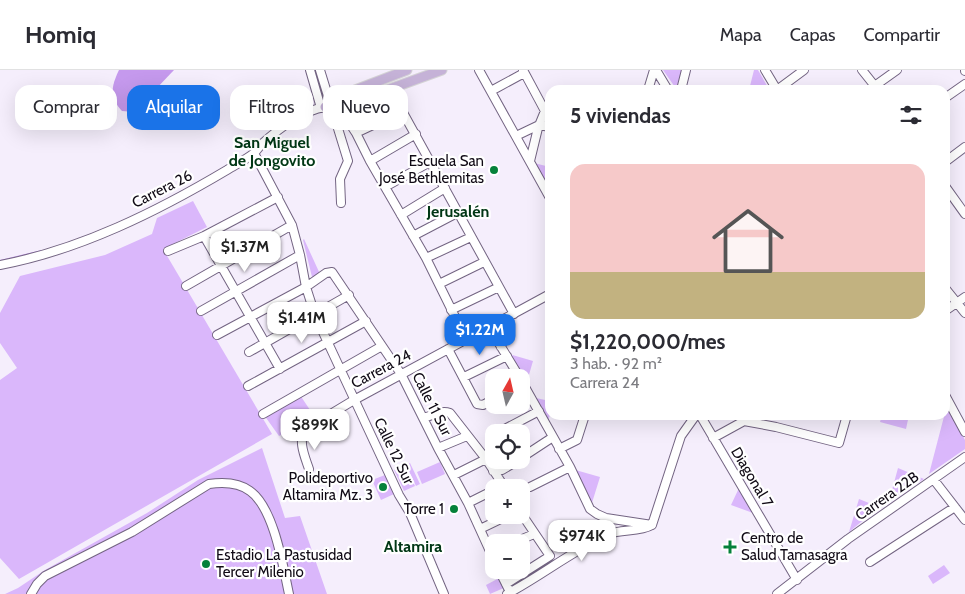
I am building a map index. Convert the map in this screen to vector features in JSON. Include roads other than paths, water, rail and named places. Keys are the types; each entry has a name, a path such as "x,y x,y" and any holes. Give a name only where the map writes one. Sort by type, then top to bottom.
{"main road":[{"path":"374,85 407,70"},
{"path":"399,85 442,70"}],"street":[{"path":"310,70 323,93"},
{"path":"320,70 324,85"},
{"path":"479,70 545,189"},
{"path":"650,85 655,70"},
{"path":"655,70 665,85"},
{"path":"682,85 686,70"},
{"path":"765,70 774,85"},
{"path":"784,85 804,70"},
{"path":"862,70 871,85"},
{"path":"879,85 897,70"},
{"path":"491,91 523,71 545,110 539,125 530,161"},
{"path":"950,94 965,84"},
{"name":"Carrera 26","path":"0,265 66,247 120,226 206,182 254,153 260,145 286,125 323,108"},
{"path":"408,120 512,315 501,347"},
{"path":"516,136 539,125 545,126"},
{"path":"338,130 348,161 340,179 341,203"},
{"path":"353,130 426,258 466,339"},
{"path":"356,133 362,130"},
{"path":"370,161 416,134"},
{"path":"950,158 965,147"},
{"name":"Calle 12 Sur","path":"254,153 292,226 306,287 315,315 399,495 410,513 444,594"},
{"path":"385,186 430,162"},
{"path":"401,215 445,188"},
{"path":"950,193 965,214"},
{"path":"168,251 204,236 278,197"},
{"path":"413,236 457,213"},
{"path":"186,286 292,226"},
{"path":"204,236 280,368"},
{"path":"426,258 471,236"},
{"path":"201,311 300,256"},
{"path":"439,284 484,262"},
{"name":"Calle 11 Sur","path":"306,287 329,271 334,274 349,294 402,374 485,539"},
{"path":"217,335 306,287"},
{"path":"451,310 498,287"},
{"path":"249,352 349,294"},
{"path":"950,294 965,313"},
{"name":"Carrera 24","path":"309,469 302,448 302,436 306,429 354,400 545,297"},
{"path":"950,308 965,297"},
{"path":"248,386 366,321"},
{"path":"489,327 514,369"},
{"path":"263,414 382,346"},
{"path":"448,349 478,404 485,404"},
{"path":"464,377 507,356"},
{"path":"530,396 570,467 590,509 606,518 652,526"},
{"path":"950,404 965,432"},
{"path":"424,418 445,411 450,413 485,458"},
{"path":"514,424 539,411"},
{"path":"559,449 577,440 583,420"},
{"path":"504,579 509,594 588,544 610,534 645,529 652,526 681,436 694,420"},
{"name":"Diagonal 7","path":"701,420 797,580"},
{"path":"713,438 739,420"},
{"path":"750,420 840,444 846,420"},
{"path":"438,448 467,436"},
{"path":"530,452 553,437"},
{"name":"Carrera 22B","path":"777,594 856,534 965,457"},
{"path":"454,475 485,460"},
{"path":"530,487 570,467"},
{"path":"498,479 493,471 504,469"},
{"path":"934,480 965,520"},
{"path":"31,594 45,576 132,532 209,484 222,482 240,485 260,500 274,531 289,594"},
{"path":"468,503 485,494"},
{"path":"870,562 955,507"},
{"path":"480,529 490,524"},
{"path":"506,584 550,556 528,524"},
{"path":"530,536 534,534"}],"waterway":[{"path":"0,261 42,251"}],"place":[{"name":"Escuela San José Bethlemitas","path":"494,170"},
{"name":"Polideportivo Altamira Mz. 3","path":"383,487"},
{"name":"Torre 1","path":"454,509"},
{"name":"Centro de Salud Tamasagra","path":"730,547"},
{"name":"Estadio La Pastusidad Tercer Milenio","path":"206,564"}],"district":[{"name":"San Miguel de Jongovito","path":"272,151"},
{"name":"Jerusalén","path":"458,211"},
{"name":"Altamira","path":"413,546"}]}
